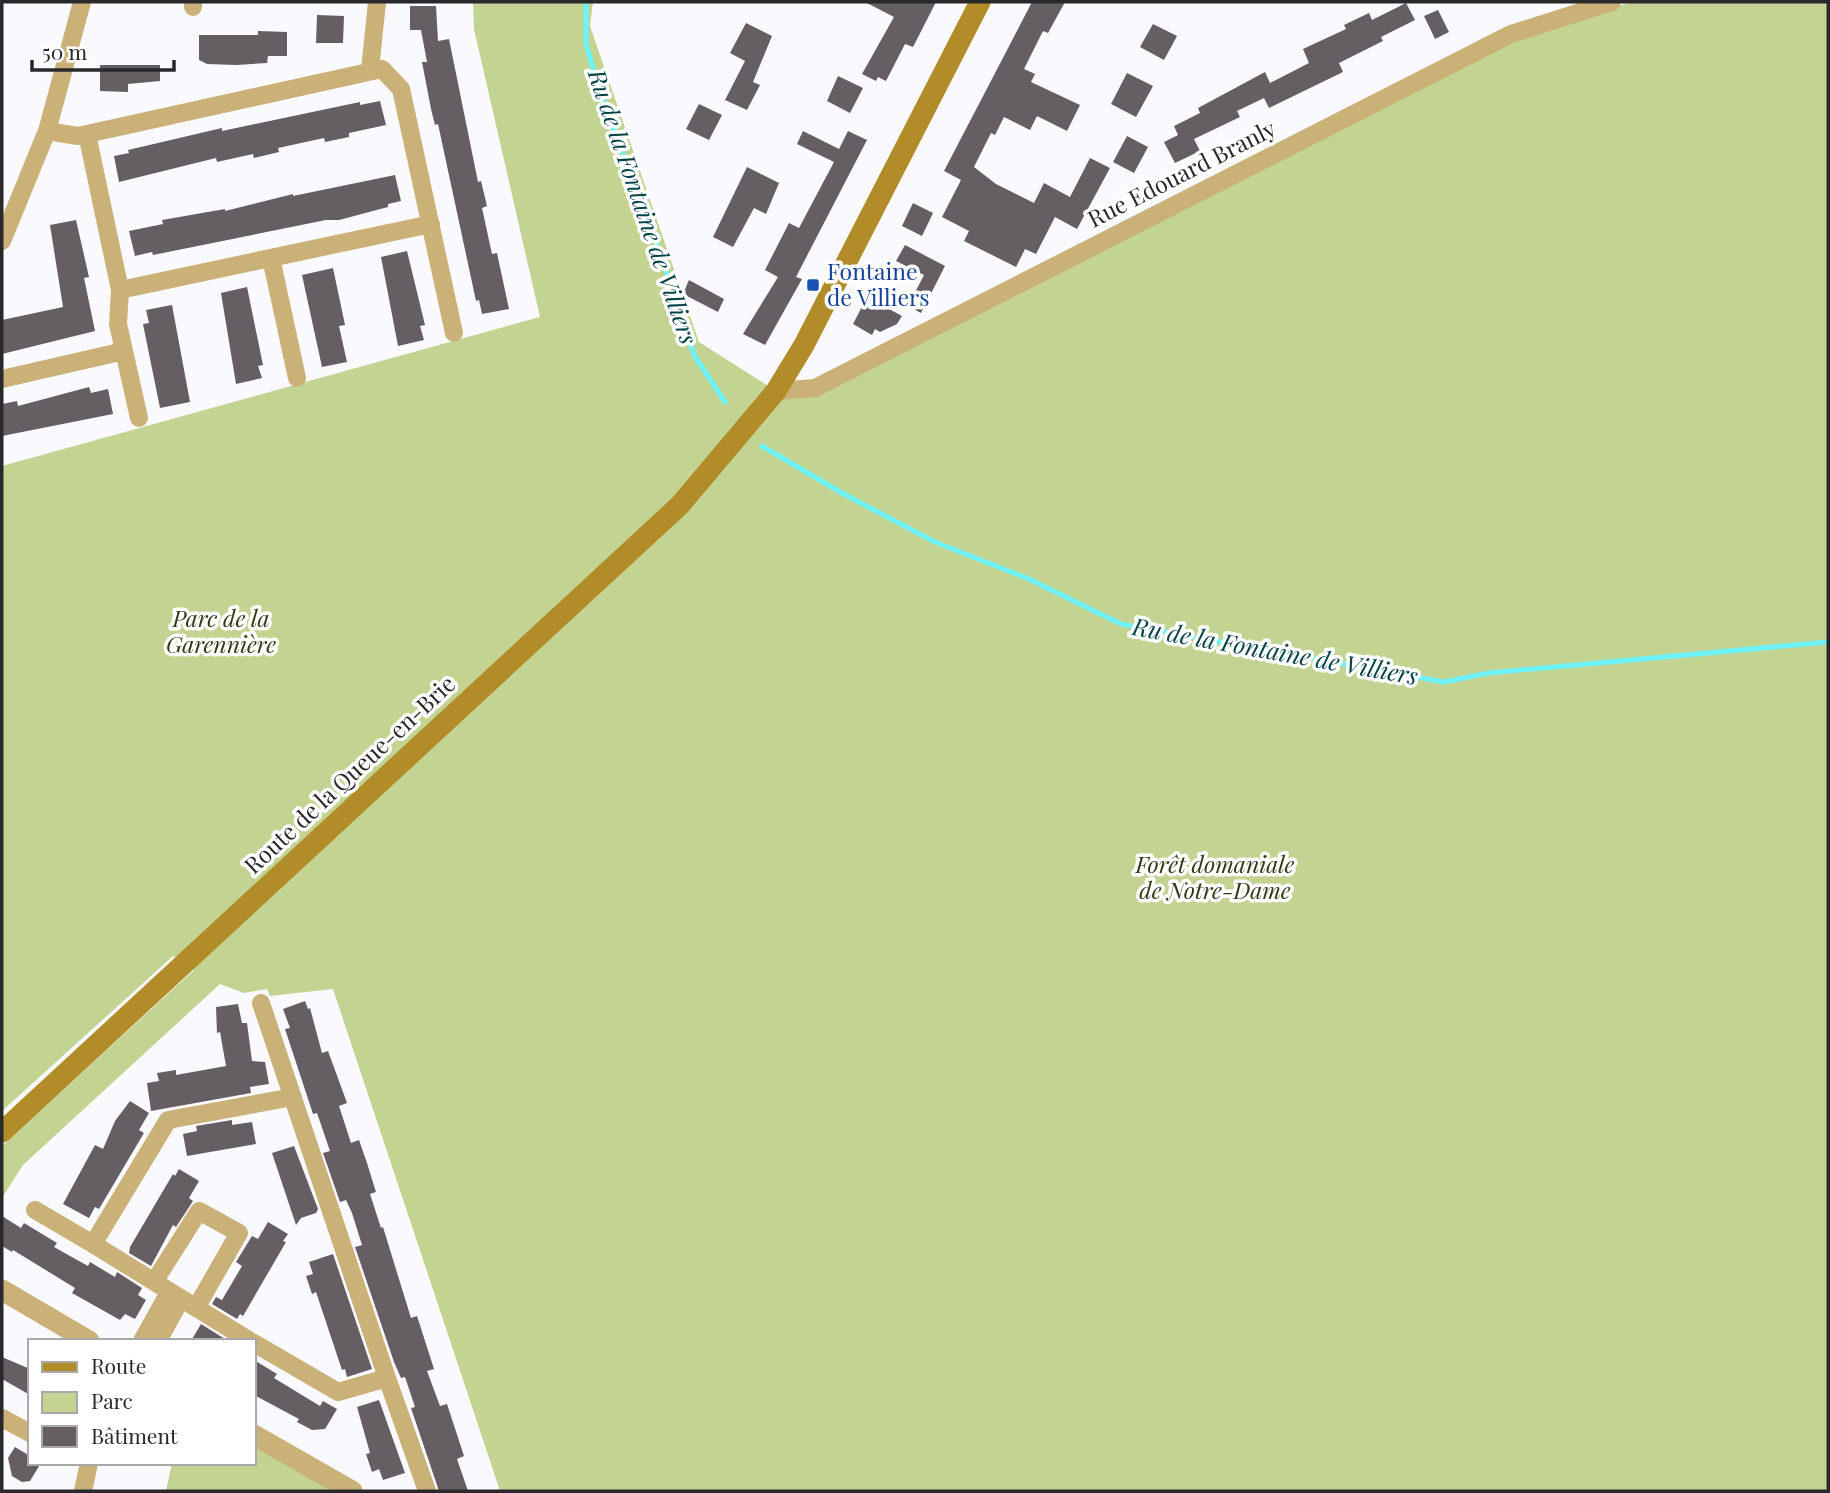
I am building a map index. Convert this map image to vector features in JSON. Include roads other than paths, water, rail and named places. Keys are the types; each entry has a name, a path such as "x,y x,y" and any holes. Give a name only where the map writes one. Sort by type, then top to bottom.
{"main road":[{"name":"Route de la Queue-en-Brie","path":"2,1132 680,505 776,391 804,345 980,2"}],"street":[{"path":"2,241 47,131 82,2"},
{"path":"370,70 377,2"},
{"name":"Rue Edouard Branly","path":"776,391 815,388 1511,34 1612,2"},
{"path":"47,131 78,136 382,69 401,89 454,333"},
{"path":"87,134 120,290 118,324 139,418"},
{"path":"120,290 430,224"},
{"path":"271,258 297,378"},
{"path":"2,379 124,351"},
{"path":"261,1003 427,1491"},
{"path":"93,1244 168,1120 293,1097"},
{"path":"35,1210 247,1339"},
{"path":"144,1339 182,1300 239,1233 198,1211 154,1282"},
{"path":"2,1290 86,1339"},
{"path":"159,1339 182,1300"},
{"path":"256,1344 338,1392 387,1378"},
{"path":"2,1418 28,1432"},
{"path":"256,1436 352,1491"},
{"path":"83,1491 86,1465"}],"waterway":[{"name":"Ru de la Fontaine de Villiers","path":"586,2 586,44 600,92 656,241 694,355 725,402"},
{"name":"Ru de la Fontaine de Villiers","path":"762,446 842,493 935,542 1029,579 1121,624 1444,682 1488,673 1828,642"}],"place":[{"name":"Fontaine de Villiers","path":"813,285"}],"park label":[{"name":"Parc de la Garennière","path":"221,632"},
{"name":"Forêt domaniale de Notre-Dame","path":"1215,878"}]}
